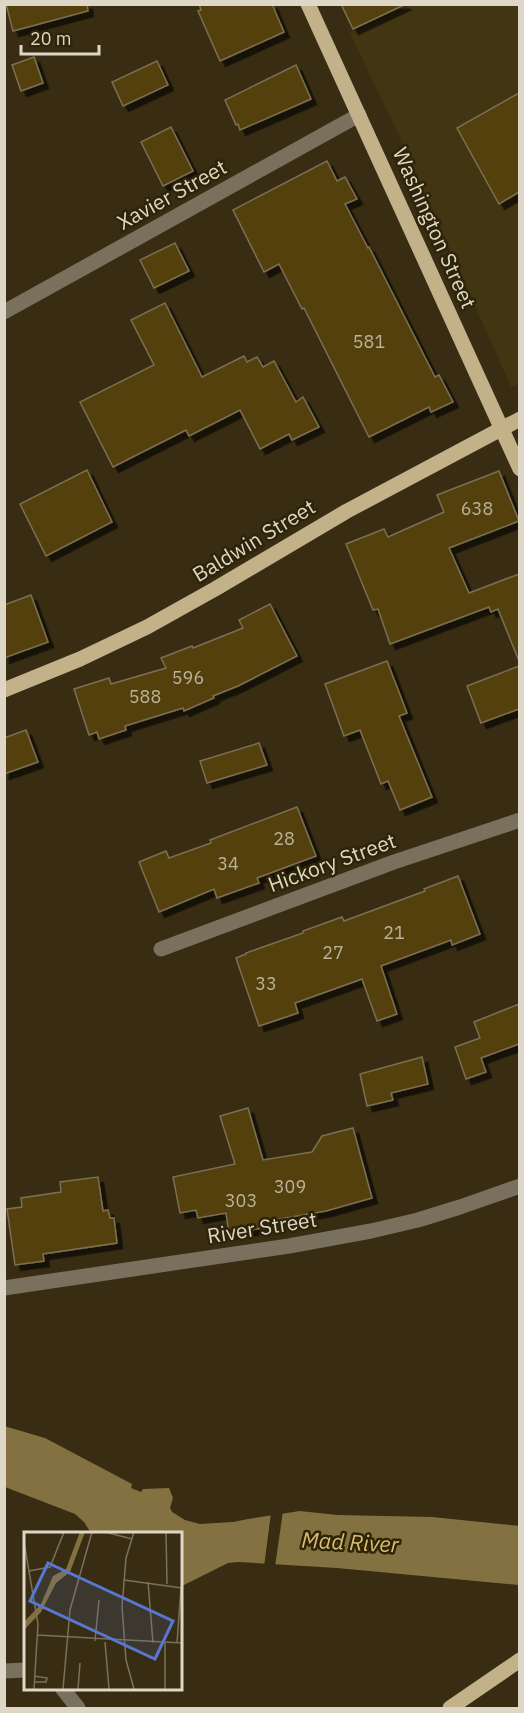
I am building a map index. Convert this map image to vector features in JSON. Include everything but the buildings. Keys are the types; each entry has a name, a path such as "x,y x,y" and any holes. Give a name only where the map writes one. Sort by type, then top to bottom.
{"main road":[{"name":"Washington Street","path":"308,4 519,469"},
{"name":"Baldwin Street","path":"4,690 147,627 347,511 519,419"},
{"path":"450,1708 519,1660"}],"street":[{"name":"Xavier Street","path":"4,312 359,115"},
{"name":"Hickory Street","path":"161,949 394,862 519,820"},
{"name":"River Street","path":"4,1288 289,1246 371,1231 460,1207 519,1185"},
{"path":"4,1671 24,1670"},
{"path":"64,1689 78,1708"}],"shaded area":[{"path":"412,5 519,5 520,383 511,387 411,161 350,33"}],"water":[{"name":"Mad River","path":"4,1426 45,1438 132,1484 131,1488 141,1492 143,1489 169,1488 173,1498 170,1508 172,1512 185,1520 200,1524 233,1522 300,1511 337,1515 432,1517 519,1526 519,1585 337,1568 238,1562 228,1563 182,1586 182,1532 90,1532 75,1514 5,1487"}],"pier":[{"path":"283,1511 275,1567 264,1567 271,1513"}]}
